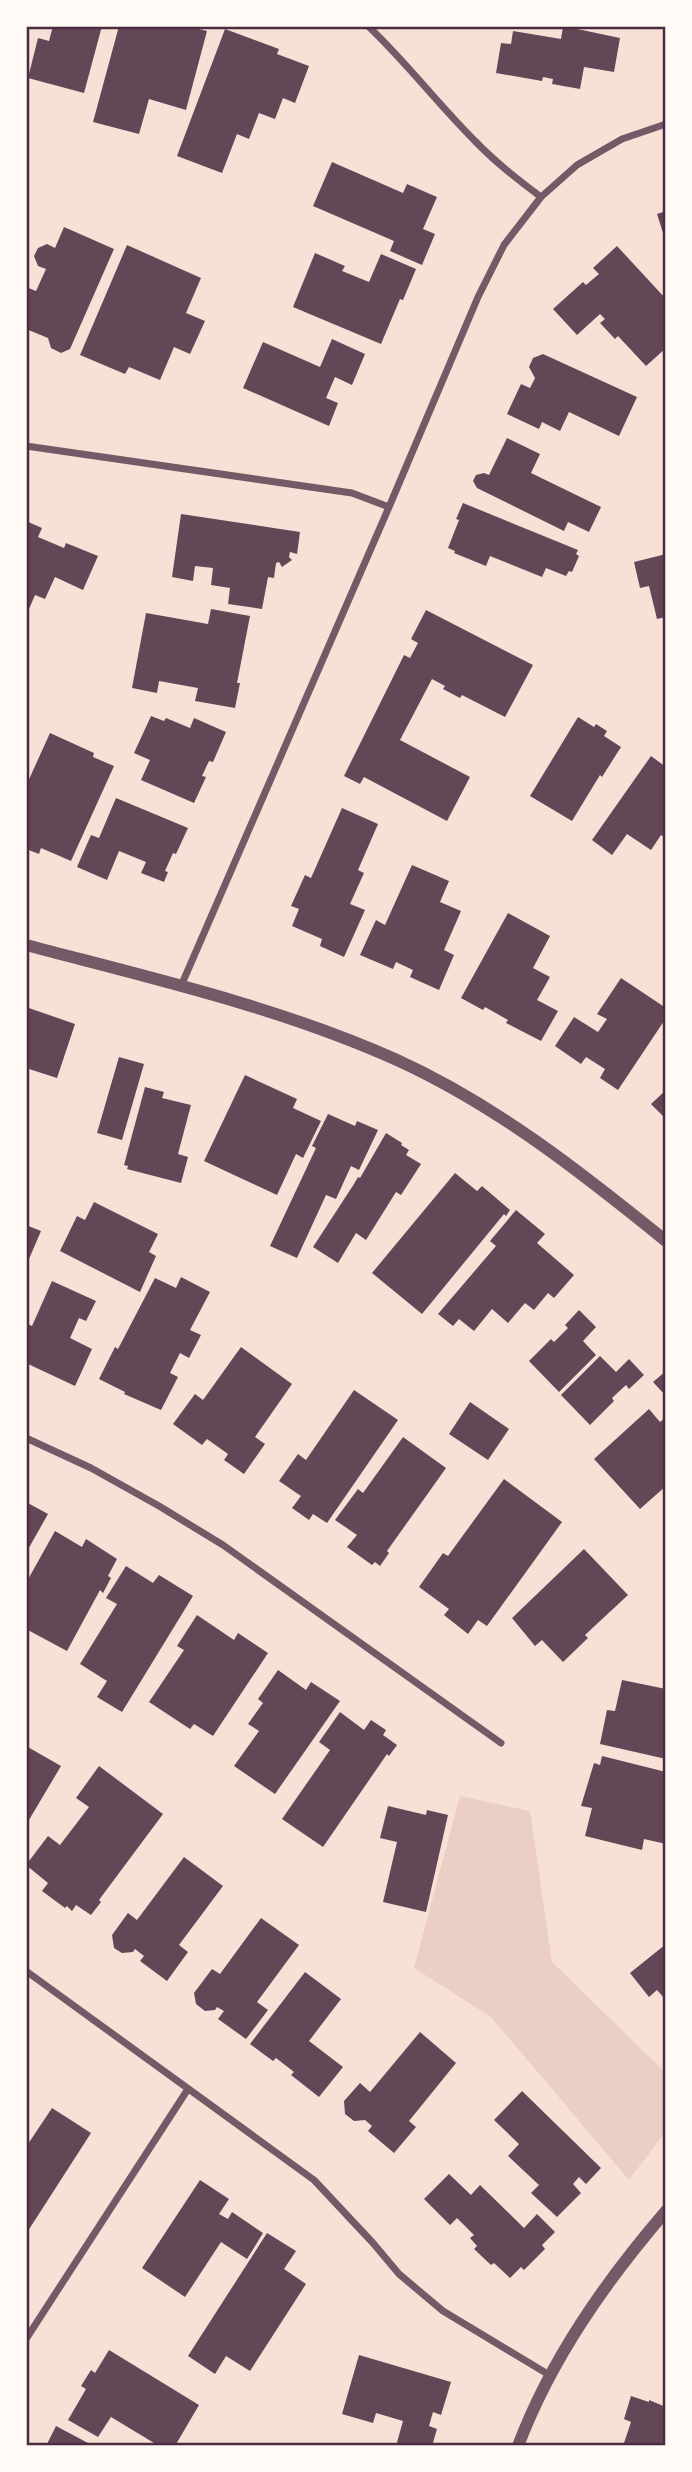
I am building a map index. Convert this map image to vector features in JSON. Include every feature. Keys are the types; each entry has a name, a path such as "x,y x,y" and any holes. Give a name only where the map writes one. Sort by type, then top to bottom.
{"street":[{"path":"368,26 475,142 541,197"},
{"path":"181,986 478,297 504,245 541,197 577,164 622,139 666,124"},
{"path":"26,446 352,493 389,508"},
{"path":"26,945 181,986 302,1022 398,1060 498,1115 595,1184 666,1241"},
{"path":"26,1438 91,1468 223,1545 501,1743"},
{"path":"26,1971 314,2180 399,2274 443,2311 551,2376"},
{"path":"26,2339 188,2089"},
{"path":"518,2446 527,2421 571,2336 629,2254 666,2211"}],"shaded area":[{"path":"460,1796 530,1811 552,1962 666,2073 666,2131 629,2180 491,2017 414,1968"}],"building":[{"path":"53,26 102,26 84,93 28,78 38,38 49,41"},
{"path":"119,26 188,26 207,31 186,110 149,99 139,134 93,122"},
{"path":"563,26 620,38 614,72 584,67 580,89 552,84 553,79 543,77 542,81 496,73 501,43 511,44 513,31 561,39"},
{"path":"225,29 279,49 277,54 309,66 295,103 283,98 275,119 259,113 249,139 237,134 222,173 177,156"},
{"path":"332,162 403,193 407,184 437,197 423,229 435,234 422,265 390,251 394,241 313,206"},
{"path":"666,211 666,239 665,239 657,214"},
{"path":"64,227 114,249 70,349 61,353 51,348 48,338 26,329 26,287 36,291 46,269 38,266 34,256 38,248 47,244 55,248"},
{"path":"127,245 201,278 186,313 205,321 190,354 174,347 160,380 129,367 125,374 80,355"},
{"path":"617,246 666,299 666,348 646,366 618,336 615,339 600,323 605,319 600,314 577,335 553,309 583,282 586,285 599,274 593,268"},
{"path":"315,253 345,266 342,271 369,282 381,254 416,269 381,344 293,307"},
{"path":"332,339 365,354 352,385 335,377 326,398 338,403 329,426 243,388 263,342 320,367"},
{"path":"543,354 637,397 619,436 569,412 560,431 542,422 539,429 507,414 521,384 530,388 535,378 529,367 533,358"},
{"path":"507,438 540,454 531,473 601,507 589,532 568,522 564,531 477,488 473,481 476,475 489,475"},
{"path":"463,503 578,550 576,554 579,556 572,572 569,571 566,576 546,568 542,577 490,556 486,566 454,553 455,551 448,548"},
{"path":"181,514 300,532 297,554 290,552 289,557 292,560 282,567 279,562 276,563 274,578 268,577 262,609 228,604 230,588 211,585 213,568 195,566 193,581 172,577"},
{"path":"26,521 42,528 38,537 64,548 66,543 98,556 83,590 55,577 45,599 35,595 29,609 26,608"},
{"path":"666,554 666,617 657,619 649,586 640,588 634,562"},
{"path":"211,609 250,616 235,708 195,701 198,688 159,681 157,693 132,688 146,613 208,624"},
{"path":"426,610 533,665 505,717 462,695 460,698 432,679 400,740 470,777 447,821 364,777 360,784 344,776 404,655 410,658 418,643 411,639"},
{"path":"151,716 164,721 166,718 190,728 194,718 226,732 213,762 209,761 202,776 206,777 194,803 141,780 150,760 134,753"},
{"path":"578,717 607,731 604,736 621,747 572,821 530,796"},
{"path":"50,733 94,753 93,757 114,766 71,861 41,848 39,854 26,849 26,786"},
{"path":"651,756 666,767 666,838 661,835 651,850 627,834 612,855 592,840"},
{"path":"116,798 188,828 165,871 168,872 164,882 141,873 146,862 119,851 107,880 77,867 91,835 99,838"},
{"path":"342,808 378,824 358,870 364,873 350,904 365,910 344,957 320,946 322,939 292,926 299,909 291,906 305,875 311,878"},
{"path":"412,865 449,881 440,902 461,911 444,950 454,955 439,990 410,977 413,970 396,962 393,969 360,955 376,920 385,925"},
{"path":"508,913 550,936 533,968 550,977 537,1000 558,1011 541,1041 506,1023 508,1020 485,1007 483,1010 461,998"},
{"path":"621,978 666,1008 666,1018 618,1090 600,1078 605,1069 586,1057 581,1064 555,1046 574,1017 598,1032 607,1019 597,1014"},
{"path":"26,1007 75,1024 57,1078 26,1068"},
{"path":"119,1057 144,1064 122,1140 97,1133"},
{"path":"245,1075 297,1099 293,1108 321,1121 303,1158 296,1154 277,1195 204,1161"},
{"path":"145,1087 164,1092 162,1098 191,1105 178,1154 188,1157 181,1183 127,1169 128,1166 124,1165"},
{"path":"666,1090 666,1119 651,1104"},
{"path":"328,1114 355,1126 357,1121 378,1130 359,1170 351,1166 336,1199 326,1195 297,1258 270,1246 316,1148 312,1146"},
{"path":"386,1133 409,1150 406,1155 421,1164 401,1195 396,1192 366,1240 356,1233 338,1263 313,1247 358,1177 360,1178"},
{"path":"455,1173 477,1191 482,1186 510,1210 422,1314 372,1273"},
{"path":"94,1202 158,1234 149,1252 156,1256 140,1292 60,1251 77,1216 85,1220"},
{"path":"516,1210 545,1234 537,1243 574,1275 554,1298 548,1293 534,1310 525,1303 508,1323 492,1309 474,1331 459,1319 453,1326 438,1314 496,1246 490,1241"},
{"path":"26,1225 41,1231 26,1266"},
{"path":"181,1277 210,1292 190,1330 201,1335 189,1358 180,1353 170,1373 178,1377 161,1410 124,1394 125,1392 99,1379 155,1278 176,1288"},
{"path":"52,1281 96,1301 86,1321 79,1318 70,1338 92,1349 75,1386 26,1363 26,1323 32,1326"},
{"path":"579,1310 596,1327 583,1341 596,1355 559,1392 529,1361 551,1339 554,1342 568,1328 565,1325"},
{"path":"241,1347 292,1384 255,1437 265,1444 244,1474 224,1460 228,1454 207,1439 202,1445 173,1424 195,1394 203,1400"},
{"path":"600,1356 616,1372 629,1359 644,1375 629,1389 626,1385 590,1425 561,1395"},
{"path":"666,1371 666,1396 653,1382"},
{"path":"354,1390 398,1420 327,1523 313,1514 309,1520 292,1508 301,1496 279,1481 298,1454 306,1460"},
{"path":"470,1402 509,1429 488,1460 449,1434"},
{"path":"649,1409 660,1422 666,1417 666,1486 640,1509 594,1459"},
{"path":"403,1437 446,1468 387,1551 389,1553 380,1566 375,1562 372,1565 347,1547 357,1535 335,1520 358,1489 363,1493"},
{"path":"504,1479 562,1522 487,1626 478,1620 468,1634 444,1615 449,1609 419,1587 443,1553 448,1556"},
{"path":"26,1502 48,1514 26,1553"},
{"path":"55,1531 82,1547 86,1539 117,1559 103,1593 100,1590 67,1651 26,1629 26,1583"},
{"path":"584,1549 628,1595 585,1635 588,1638 563,1662 542,1640 535,1646 512,1618"},
{"path":"126,1566 153,1583 159,1575 193,1596 122,1712 97,1697 107,1681 80,1664 117,1604 106,1598"},
{"path":"197,1615 234,1640 238,1633 268,1653 213,1736 194,1724 190,1729 149,1702 184,1650 177,1646"},
{"path":"278,1670 306,1690 311,1682 340,1701 275,1794 234,1766 259,1731 248,1724 263,1703 258,1699"},
{"path":"622,1680 666,1689 666,1759 600,1744 607,1710 615,1711"},
{"path":"340,1712 364,1730 371,1720 386,1730 383,1735 397,1745 389,1756 387,1754 323,1847 282,1819 330,1750 319,1742"},
{"path":"26,1746 61,1766 26,1825"},
{"path":"602,1756 666,1772 666,1844 644,1839 642,1850 585,1836 592,1808 581,1806 594,1763 600,1765"},
{"path":"99,1766 163,1814 99,1900 101,1902 91,1915 76,1905 72,1911 67,1906 65,1908 42,1891 48,1883 26,1865 48,1836 60,1845 89,1807 76,1798"},
{"path":"388,1806 426,1815 427,1810 448,1815 426,1912 383,1902 397,1842 380,1838"},
{"path":"184,1857 223,1886 179,1945 188,1952 167,1981 140,1961 144,1956 135,1949 133,1952 122,1953 114,1948 112,1935 128,1913 137,1920"},
{"path":"261,1918 299,1945 257,2002 268,2010 246,2039 218,2019 224,2011 217,2007 215,2010 205,2011 196,2004 194,1993 212,1969 220,1974"},
{"path":"666,1944 666,2000 657,1990 649,1997 630,1973"},
{"path":"305,1972 341,1999 309,2041 343,2067 319,2097 291,2075 294,2072 276,2058 273,2061 250,2044"},
{"path":"420,2032 456,2063 409,2121 416,2127 394,2153 368,2131 372,2126 365,2120 354,2121 345,2114 344,2101 360,2083 370,2092"},
{"path":"522,2091 601,2168 586,2184 579,2177 573,2184 581,2193 557,2217 531,2193 539,2185 508,2156 519,2144 494,2120"},
{"path":"52,2108 91,2133 26,2234 26,2147"},
{"path":"449,2174 471,2195 480,2185 524,2228 537,2214 555,2232 542,2245 545,2249 524,2270 521,2267 510,2278 494,2263 491,2265 474,2249 477,2246 470,2238 474,2235 457,2218 450,2225 424,2199"},
{"path":"200,2180 229,2199 219,2214 228,2219 232,2212 263,2233 247,2259 221,2242 185,2297 142,2268"},
{"path":"267,2233 296,2251 284,2269 306,2284 250,2371 226,2356 215,2374 188,2356"},
{"path":"109,2350 199,2405 175,2446 159,2446 111,2417 98,2437 68,2420 86,2389 81,2386 91,2370 95,2373"},
{"path":"359,2355 451,2382 441,2415 433,2412 429,2426 437,2429 432,2446 396,2446 403,2421 376,2413 373,2423 342,2414"},
{"path":"631,2396 666,2407 666,2446 623,2446 631,2422 624,2419"},
{"path":"56,2426 88,2443 86,2446 46,2446"}]}
